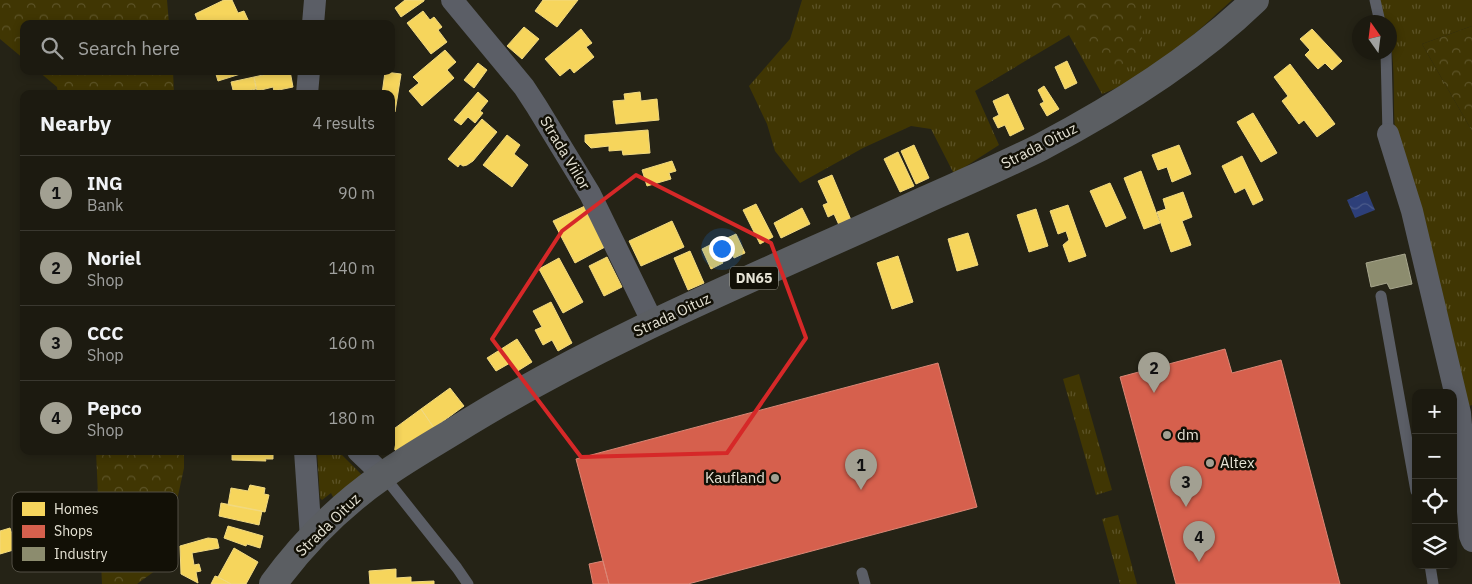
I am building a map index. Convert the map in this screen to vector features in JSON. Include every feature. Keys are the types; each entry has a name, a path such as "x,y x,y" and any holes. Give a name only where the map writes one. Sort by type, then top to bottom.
{"main road":[{"name":"Strada Oituz","path":"273,584 311,538 346,505 384,475 515,394 653,323 1039,148 1107,110 1176,66 1255,0"}],"street":[{"path":"313,20 315,0"},
{"name":"Strada Viilor","path":"452,0 524,87 533,101 590,194 653,323"},
{"path":"307,90 309,75"},
{"path":"1388,134 1412,211 1460,412 1470,536 1472,541"},
{"path":"305,455 311,538"},
{"path":"362,455 384,475"}],"lane":[{"path":"1375,0 1378,15"},
{"path":"1386,60 1388,134"},
{"path":"1381,296 1414,479"},
{"path":"384,475 458,568 468,584"},
{"path":"1431,569 1434,584"}],"highlighted area":[{"path":"636,175 771,243 806,338 727,453 581,457 492,339 562,231"}],"green space":[{"path":"0,0 167,0 169,20 20,20 20,56 0,39"},
{"path":"802,0 1232,0 1155,66 1138,77 1102,94 1069,35 975,91 999,145 954,174 931,129 911,126 863,148 800,183 775,151 767,124 749,86 790,39"},
{"path":"1037,0 1133,0 1144,22 1140,52 1120,66 1110,68 1081,33"},
{"path":"1380,0 1472,0 1472,26 1422,44 1472,131 1472,405 1469,406 1395,131 1392,60 1397,60 1397,15 1383,15"},
{"path":"1472,26 1472,131 1422,44"},
{"path":"43,75 173,75 174,90 57,90 57,87"},
{"path":"1079,374 1112,490 1096,495 1063,379"},
{"path":"96,455 184,455 184,468 178,496 178,492 98,492"},
{"path":"317,455 342,455 362,475 335,501 331,493 322,500 320,498"},
{"path":"1118,515 1137,584 1120,584 1102,519"},
{"path":"101,572 153,572 137,584 102,584"}],"water":[{"path":"1367,191 1375,210 1355,218 1347,200"}],"building: Homes":[{"path":"224,0 232,0 238,13 244,11 248,20 197,20 195,14"},
{"path":"405,0 424,1 401,17 395,8"},
{"path":"543,0 578,0 557,27 535,11"},
{"path":"423,11 430,20 434,17 442,27 438,30 447,42 431,54 407,23"},
{"path":"524,27 539,39 522,59 507,46"},
{"path":"581,29 592,43 586,47 594,57 574,73 570,68 560,76 545,59"},
{"path":"1312,29 1342,61 1332,70 1325,63 1318,69 1305,55 1310,50 1300,39"},
{"path":"445,50 456,62 447,70 454,78 422,106 409,91 419,83 413,77"},
{"path":"1067,61 1077,83 1065,89 1055,67"},
{"path":"478,63 487,70 474,88 464,80"},
{"path":"1290,64 1335,124 1317,137 1304,120 1299,124 1282,101 1288,96 1274,77"},
{"path":"401,74 395,112 395,90 383,90 385,75"},
{"path":"216,75 237,75 218,81"},
{"path":"263,75 291,75 293,87 279,90 274,90 273,87 257,90 254,77"},
{"path":"254,77 256,89 233,90 231,82"},
{"path":"1044,86 1059,109 1047,116 1040,104 1044,102 1038,90"},
{"path":"478,92 488,101 480,111 483,113 475,123 468,117 461,125 454,120"},
{"path":"640,92 641,101 657,99 659,120 616,124 613,101 625,100 624,94"},
{"path":"1008,94 1024,129 1010,136 1005,125 998,128 993,118 999,115 993,101"},
{"path":"1253,113 1277,153 1261,162 1237,122"},
{"path":"482,119 497,132 473,161 463,166 460,164 458,167 448,159"},
{"path":"648,130 650,153 623,155 622,150 609,151 609,146 591,148 585,142 585,135"},
{"path":"507,135 520,145 514,154 528,165 512,187 483,165"},
{"path":"914,145 929,178 916,184 901,151"},
{"path":"1179,145 1191,174 1172,182 1167,167 1158,170 1152,155"},
{"path":"898,152 914,186 900,192 884,159"},
{"path":"1242,156 1263,200 1253,205 1245,188 1235,193 1222,166"},
{"path":"672,161 676,171 669,173 671,179 647,186 642,170"},
{"path":"1141,171 1160,223 1144,229 1124,178"},
{"path":"832,175 851,220 839,225 834,214 828,217 823,205 828,203 818,181"},
{"path":"1110,183 1126,218 1106,227 1090,191"},
{"path":"1183,192 1192,217 1182,221 1191,245 1171,252 1157,212 1166,209 1163,199"},
{"path":"756,204 773,237 760,244 743,210"},
{"path":"1068,205 1086,256 1069,262 1063,245 1069,240 1066,231 1058,234 1050,211"},
{"path":"585,206 605,247 575,263 553,221"},
{"path":"802,208 810,224 781,238 774,223"},
{"path":"1036,209 1048,246 1029,252 1017,215"},
{"path":"672,221 684,247 641,266 629,241"},
{"path":"968,233 978,265 957,271 948,239"},
{"path":"736,234 745,253 734,258 725,239"},
{"path":"714,243 723,263 711,269 702,249"},
{"path":"690,251 704,283 688,290 674,258"},
{"path":"898,256 913,302 892,309 877,263"},
{"path":"607,257 622,287 604,296 589,266"},
{"path":"559,258 583,302 563,313 539,269"},
{"path":"551,302 572,343 558,351 552,340 543,345 535,330 542,327 533,311"},
{"path":"517,339 532,362 516,372 510,363 496,371 487,358"},
{"path":"450,388 464,406 434,428 421,409"},
{"path":"421,409 434,428 398,454 395,450 395,428"},
{"path":"232,455 273,455 273,459 265,459 266,461 232,460"},
{"path":"250,485 265,488 264,494 269,495 265,512 228,505 231,488 248,491"},
{"path":"221,503 262,511 259,525 219,516"},
{"path":"228,526 263,536 260,548 247,544 246,546 224,538"},
{"path":"10,528 12,550 0,554 0,531"},
{"path":"208,538 217,539 219,548 192,553 194,565 199,564 201,571 196,572 198,583 181,574 180,546"},
{"path":"234,548 258,562 246,584 231,584 218,577"},
{"path":"396,569 396,578 411,577 411,582 434,581 434,584 370,584 369,571"},
{"path":"215,576 218,577 231,584 211,584"}],"building: Shops":[{"path":"1225,349 1232,373 1281,360 1340,584 1176,584 1120,377"},
{"name":"Kaufland","path":"938,363 977,507 688,584 609,584 576,459"},
{"path":"603,561 609,584 593,584 589,564"}],"building: Industry":[{"path":"1405,254 1412,284 1390,289 1387,283 1371,287 1366,263"}],"place":[{"name":"Noriel","path":"1154,393"},
{"name":"dm","path":"1167,435"},
{"name":"Altex","path":"1210,463"},
{"name":"Kaufland","path":"775,478"},
{"name":"ING","path":"861,490"},
{"name":"CCC","path":"1186,507"},
{"name":"Pepco","path":"1199,562"}]}
